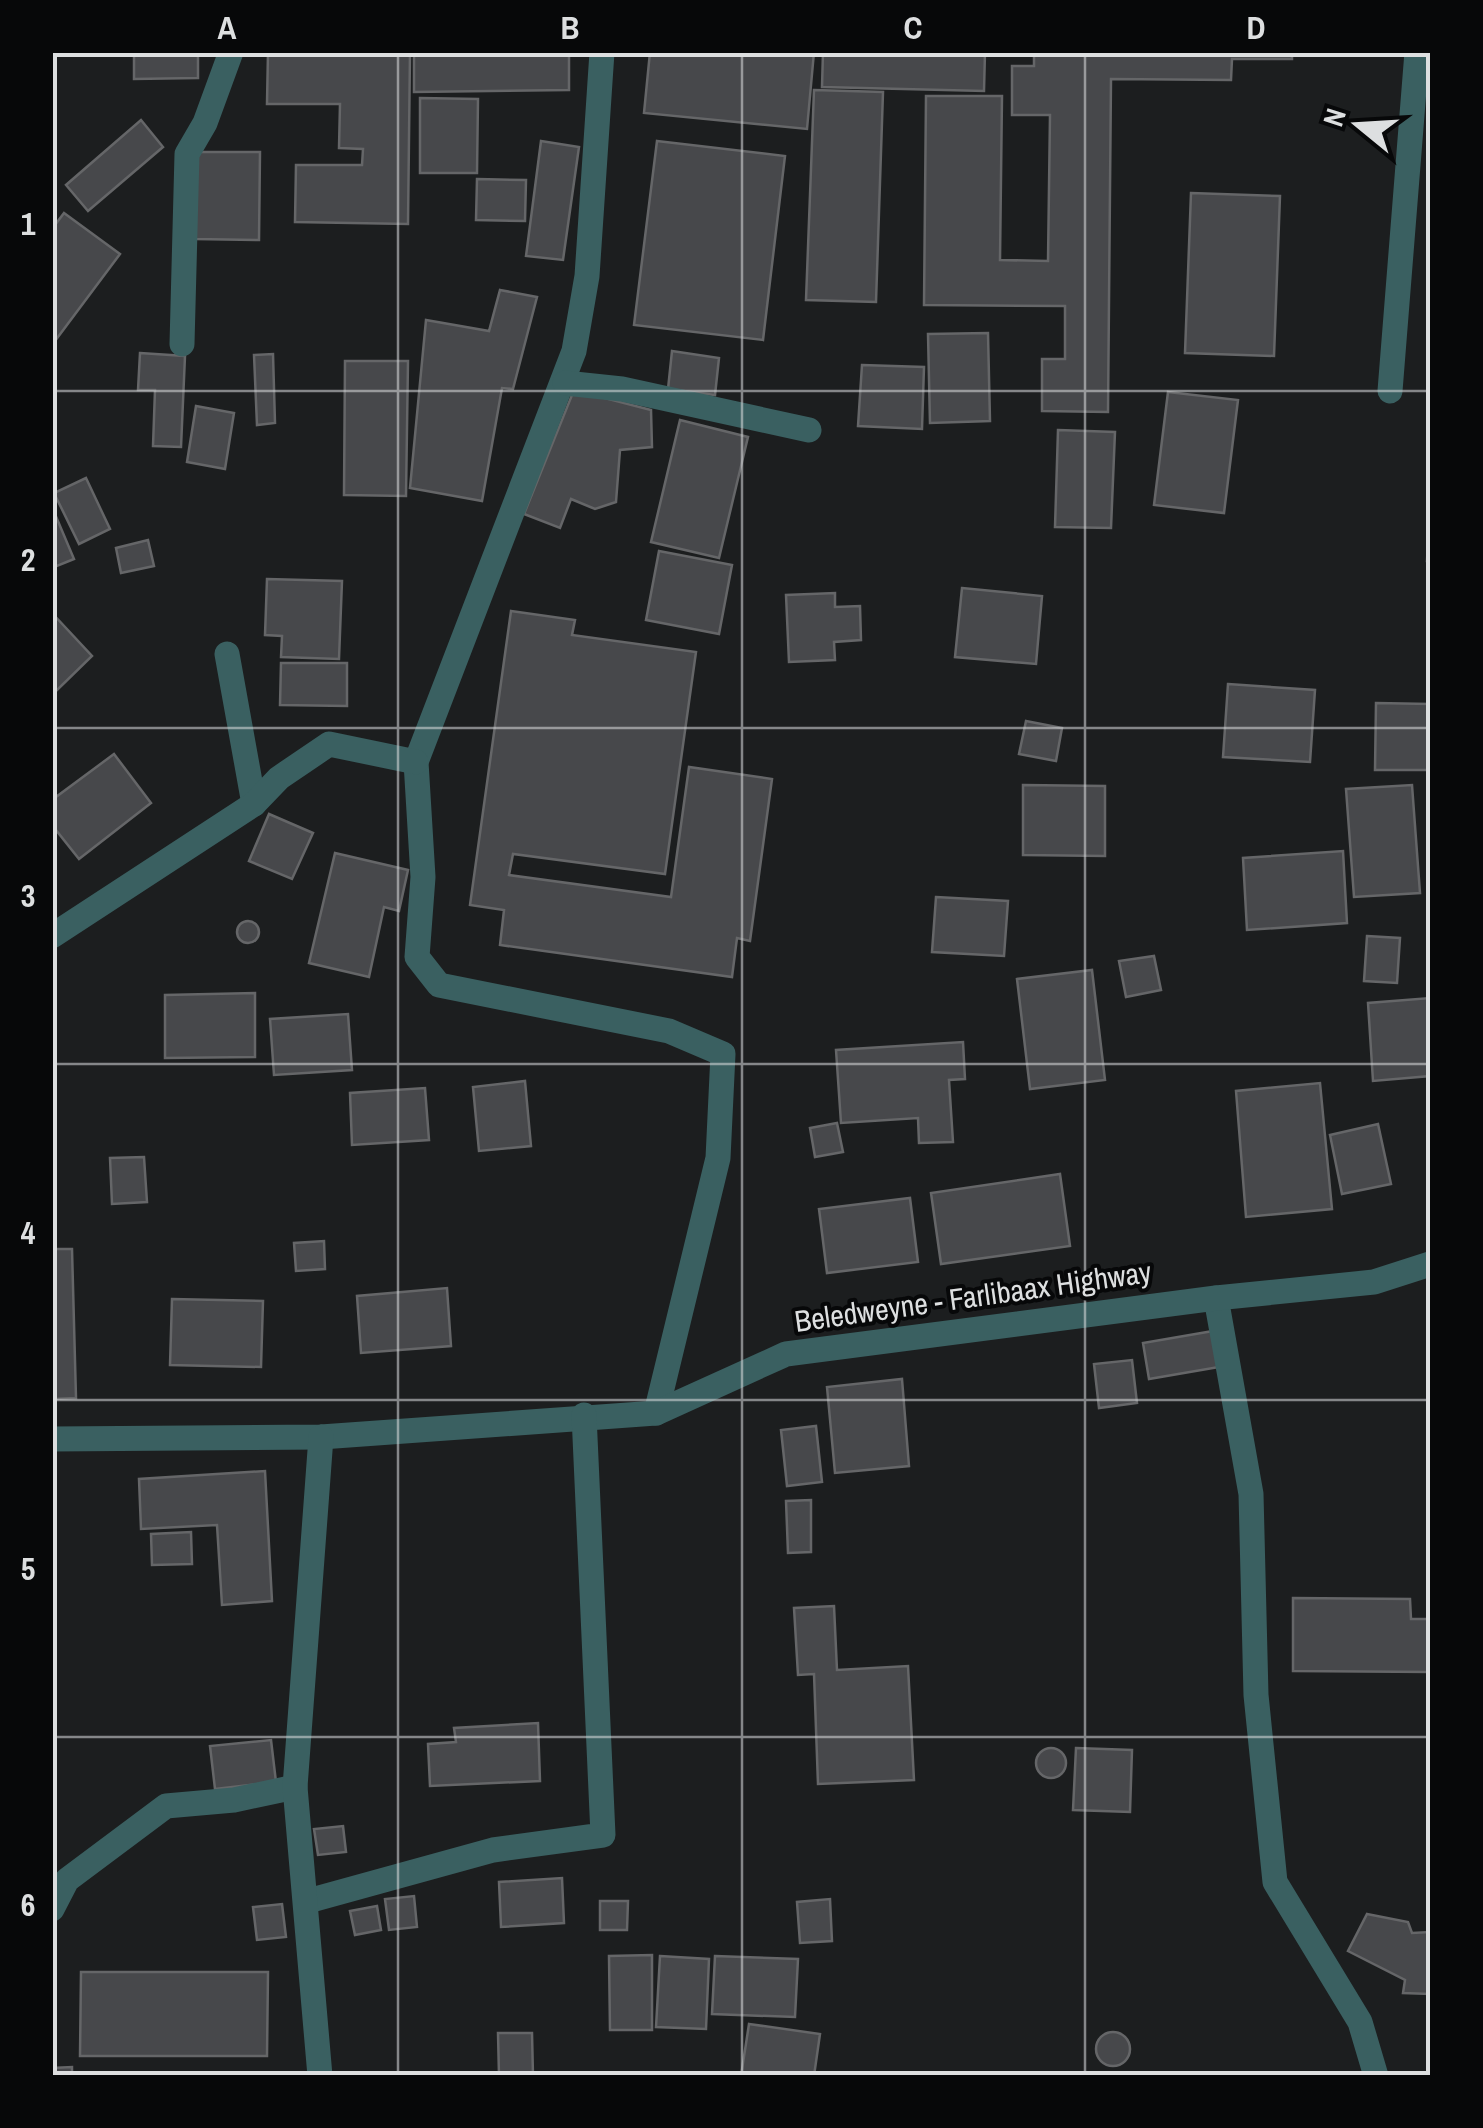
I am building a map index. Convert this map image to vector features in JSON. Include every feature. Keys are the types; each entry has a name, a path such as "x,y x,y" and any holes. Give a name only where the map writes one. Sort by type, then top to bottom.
{"street":[{"path":"182,344 187,154 205,122 232,52"},
{"path":"602,52 587,276 565,383 465,626 416,762 423,877 417,958 439,985 669,1030 723,1054 718,1158 656,1412"},
{"path":"1390,390 1417,52"},
{"path":"565,383 622,390 809,430"},
{"path":"226,654 254,804"},
{"path":"52,936 254,804 279,778 329,744 416,762"},
{"name":"Beledweyne - Farlibaax Highway","path":"52,1440 321,1437 656,1412 786,1354 1216,1298 1374,1282 1430,1264"},
{"path":"1216,1298 1251,1494 1256,1695 1275,1882 1360,2022 1376,2076"},
{"path":"308,1901 493,1850 603,1835 584,1415"},
{"path":"320,2076 308,1901 295,1787 321,1437"},
{"path":"52,1909 67,1880 166,1806 234,1800 295,1787"}],"building":[{"path":"134,52 198,52 198,78 134,79"},
{"path":"268,52 410,52 408,224 295,222 296,165 362,165 363,149 339,148 340,104 267,104"},
{"path":"414,52 569,52 569,90 414,92"},
{"path":"650,52 814,52 807,129 644,113"},
{"path":"823,52 985,52 984,91 822,87"},
{"path":"1034,52 1292,52 1292,59 1232,59 1231,80 1111,79 1108,412 1042,411 1042,359 1065,359 1065,306 924,305 926,96 1002,96 1000,260 1048,261 1050,115 1012,115 1012,66 1034,66"},
{"path":"814,90 883,92 876,302 806,300"},
{"path":"420,98 478,99 477,173 420,173"},
{"path":"141,120 163,147 88,211 66,185"},
{"path":"541,141 579,147 563,260 526,256"},
{"path":"657,141 785,156 763,340 634,325"},
{"path":"196,152 260,152 259,240 195,239"},
{"path":"477,179 526,180 525,221 476,220"},
{"path":"1191,193 1280,196 1274,356 1185,353"},
{"path":"64,213 120,254 52,345 52,229"},
{"path":"500,290 537,297 513,389 502,388 482,501 410,488 426,320 489,331"},
{"path":"988,333 990,421 930,423 928,334"},
{"path":"672,351 719,358 715,395 668,389"},
{"path":"140,353 185,356 181,447 153,446 155,390 138,390"},
{"path":"273,354 275,423 257,425 254,355"},
{"path":"345,361 408,361 406,496 344,495"},
{"path":"862,365 924,367 922,429 858,426"},
{"path":"574,390 651,410 652,447 620,450 616,502 595,509 571,499 560,528 524,514"},
{"path":"1168,392 1238,400 1224,513 1154,505"},
{"path":"196,406 234,413 225,469 187,462"},
{"path":"680,420 748,437 719,558 651,542"},
{"path":"1058,430 1115,432 1111,528 1055,527"},
{"path":"86,478 110,529 79,544 54,493"},
{"path":"1430,500 1430,561 1427,561"},
{"path":"52,507 74,559 52,568"},
{"path":"148,540 154,566 121,573 116,548"},
{"path":"659,551 732,565 719,634 646,620"},
{"path":"267,579 342,581 339,659 281,657 282,636 265,635"},
{"path":"962,588 1042,596 1036,664 955,657"},
{"path":"835,593 835,607 860,606 861,640 834,642 835,660 789,662 786,595"},
{"path":"511,611 575,620 572,635 696,652 665,874 513,854 509,875 671,897 689,767 772,779 750,941 737,938 732,977 500,945 504,910 470,905"},
{"path":"52,613 92,656 54,693 52,692"},
{"path":"281,663 347,663 347,706 280,705"},
{"path":"1228,684 1315,690 1310,762 1223,757"},
{"path":"1376,703 1430,704 1430,770 1375,770"},
{"path":"1026,721 1062,728 1056,761 1019,754"},
{"path":"114,754 151,803 79,859 52,825 52,800"},
{"path":"1023,785 1105,786 1105,856 1023,855"},
{"path":"1412,785 1420,893 1354,897 1346,789"},
{"path":"269,814 313,833 292,879 249,861"},
{"path":"1343,851 1347,923 1247,930 1243,858"},
{"path":"335,853 408,870 399,911 384,907 369,977 309,963"},
{"path":"936,897 1008,901 1004,956 932,952"},
{"path":"244,921 252,921 259,932 252,943 244,943 237,936 237,928"},
{"path":"1367,936 1400,938 1397,983 1364,981"},
{"path":"1154,956 1161,990 1126,997 1119,961"},
{"path":"1092,970 1105,1080 1030,1089 1017,979"},
{"path":"255,993 255,1057 165,1058 165,995"},
{"path":"1430,998 1430,1076 1373,1081 1368,1003"},
{"path":"348,1014 352,1070 274,1075 270,1019"},
{"path":"963,1042 965,1079 949,1080 953,1142 919,1143 918,1118 841,1123 836,1050"},
{"path":"525,1081 531,1146 479,1151 473,1087"},
{"path":"1320,1083 1332,1209 1246,1217 1236,1091"},
{"path":"425,1088 429,1140 352,1145 350,1093"},
{"path":"837,1123 843,1152 815,1157 810,1128"},
{"path":"1378,1124 1391,1184 1342,1194 1330,1135"},
{"path":"144,1157 147,1202 112,1204 110,1158"},
{"path":"1060,1174 1070,1246 941,1264 931,1193"},
{"path":"910,1198 918,1262 827,1273 819,1209"},
{"path":"324,1241 325,1269 296,1271 294,1243"},
{"path":"52,1249 72,1249 76,1398 52,1399"},
{"path":"447,1288 451,1346 361,1353 357,1296"},
{"path":"172,1299 263,1301 261,1367 170,1365"},
{"path":"1213,1331 1219,1367 1149,1379 1143,1343"},
{"path":"1132,1360 1137,1403 1099,1408 1094,1364"},
{"path":"902,1379 909,1466 835,1473 827,1387"},
{"path":"816,1426 822,1482 787,1486 781,1430"},
{"path":"265,1471 272,1601 222,1605 217,1525 141,1529 139,1479"},
{"path":"811,1500 811,1552 788,1553 786,1501"},
{"path":"191,1532 192,1564 152,1565 151,1534"},
{"path":"1293,1598 1410,1599 1411,1619 1430,1619 1430,1672 1293,1671"},
{"path":"834,1606 837,1670 908,1666 914,1780 818,1784 814,1674 798,1675 794,1608"},
{"path":"538,1723 540,1781 430,1786 428,1744 456,1742 454,1728"},
{"path":"271,1740 276,1782 215,1789 210,1746"},
{"path":"1051,1748 1062,1752 1066,1763 1062,1774 1051,1778 1040,1774 1036,1763 1040,1752"},
{"path":"1076,1748 1132,1750 1130,1812 1073,1810"},
{"path":"343,1826 346,1852 318,1855 314,1829"},
{"path":"562,1878 564,1923 501,1927 499,1882"},
{"path":"414,1896 417,1927 389,1930 385,1899"},
{"path":"830,1899 832,1941 800,1943 797,1902"},
{"path":"600,1901 628,1901 627,1930 600,1930"},
{"path":"282,1904 286,1937 257,1940 253,1907"},
{"path":"377,1906 381,1930 355,1935 350,1911"},
{"path":"1367,1914 1408,1922 1412,1933 1430,1932 1430,1994 1403,1993 1405,1980 1348,1951"},
{"path":"652,1955 652,2030 610,2030 609,1956"},
{"path":"660,1956 709,1959 706,2029 656,2027"},
{"path":"715,1956 798,1959 795,2017 712,2014"},
{"path":"81,1972 268,1972 267,2056 80,2056"},
{"path":"749,2024 820,2034 814,2076 741,2076"},
{"path":"1113,2032 1125,2037 1130,2049 1125,2061 1113,2066 1101,2061 1096,2049 1101,2037"},
{"path":"498,2033 532,2033 533,2076 499,2076"},
{"path":"72,2067 72,2076 52,2076 52,2068"}]}
